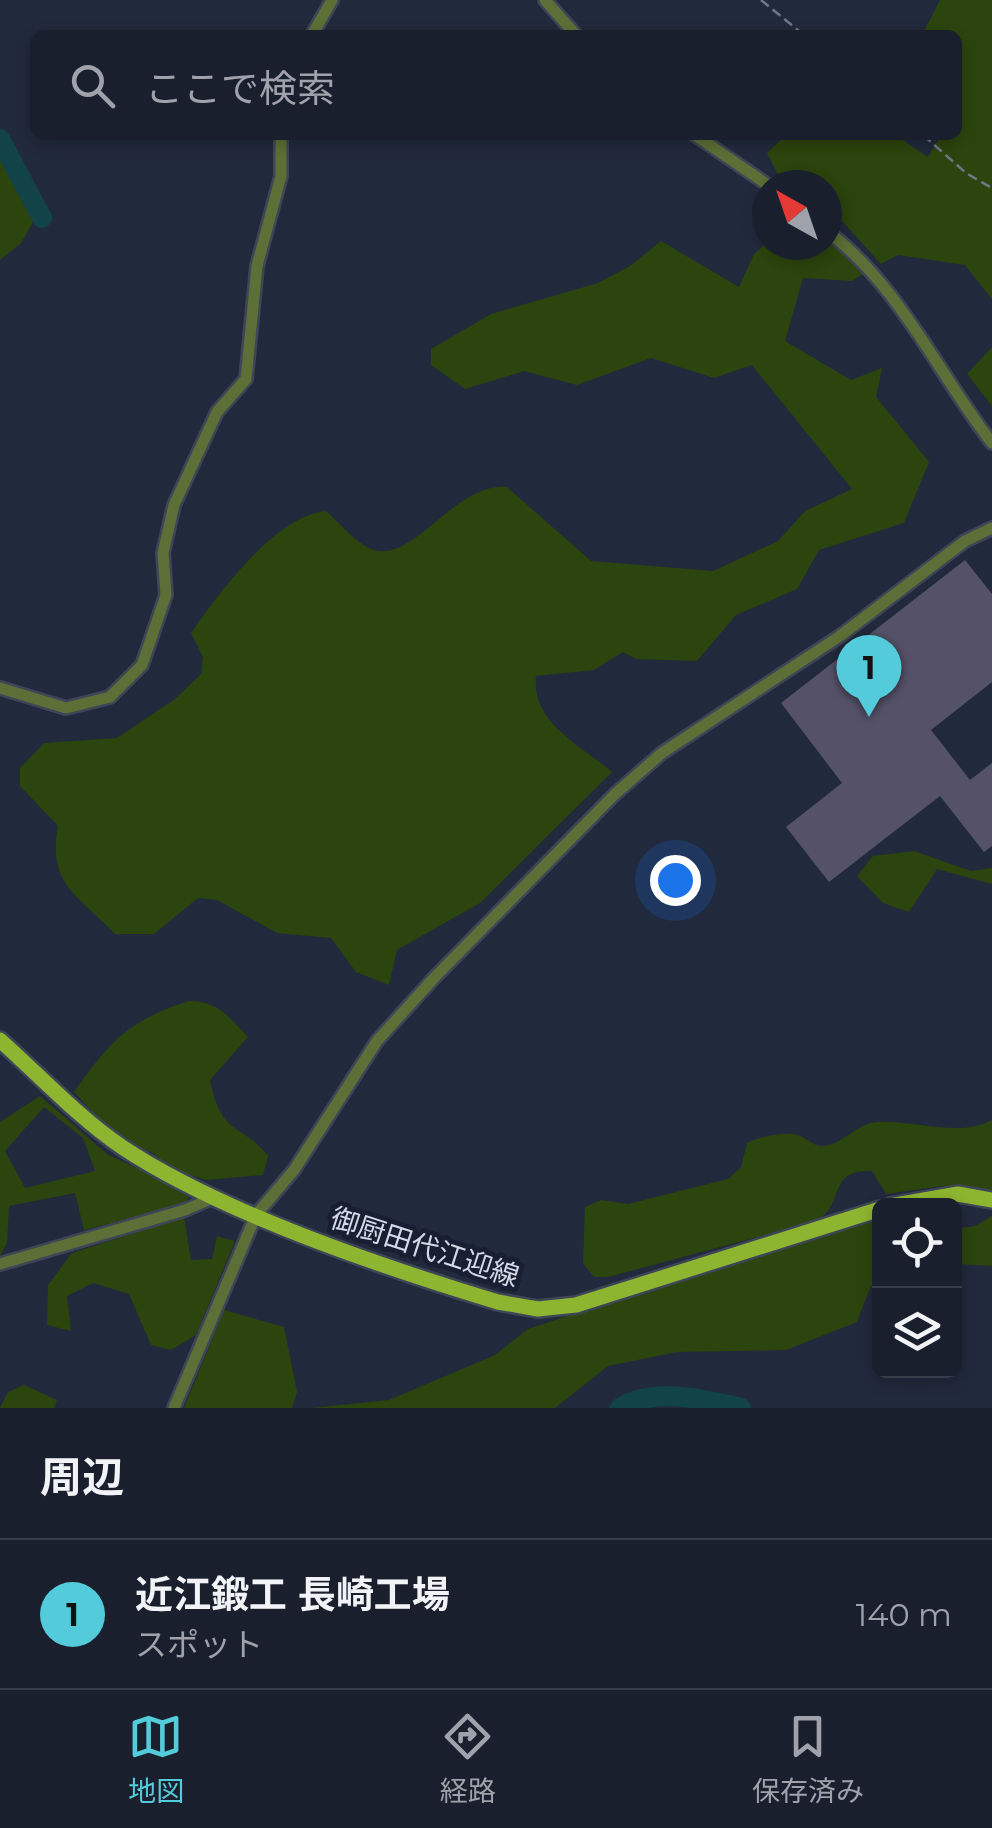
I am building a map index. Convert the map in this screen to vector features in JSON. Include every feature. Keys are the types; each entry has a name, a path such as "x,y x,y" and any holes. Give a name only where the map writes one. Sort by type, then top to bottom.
{"main road":[{"name":"御厨田代江迎線","path":"0,1040 119,1145 216,1196 256,1215 451,1288 538,1309 576,1305 872,1212"},
{"path":"935,1198 958,1194 992,1200"}],"street":[{"path":"315,30 332,0"},
{"path":"544,0 571,30"},
{"path":"0,688 66,708 110,697 142,666 166,595 163,553 174,506 217,412 246,378 257,266 281,176 281,140"},
{"path":"702,140 752,174"},
{"path":"842,243 866,264 911,321 992,443"},
{"path":"174,1408 256,1215 294,1170 377,1041 615,794 714,715 840,636 965,541 992,528"},
{"path":"0,1264 185,1210 216,1196"}],"path":[{"path":"761,0 798,30"},
{"path":"928,140 966,173 992,188"}],"green space":[{"path":"940,0 992,0 992,299 965,265 898,255 881,264 842,221 842,170 776,170 767,153 781,140 902,140 928,157 938,140 962,140 962,30 925,30"},
{"path":"0,156 35,219 21,243 0,260"},
{"path":"661,241 739,287 752,258 842,260 842,251 867,272 852,281 803,278 785,341 851,380 882,368 876,397 929,462 904,523 819,550 797,589 736,615 697,661 636,659 623,652 594,670 536,676 541,707 549,719 612,772 480,903 397,950 389,985 356,972 331,938 277,933 217,900 198,898 154,934 115,934 78,899 57,863 58,826 20,786 20,768 44,743 117,738 175,699 201,674 203,657 191,633 203,616 268,541 307,516 326,511 361,544 383,551 416,537 469,497 487,489 507,487 591,561 713,571 778,541 805,511 852,489 752,365 714,378 651,358 577,385 524,371 465,389 431,365 431,349 491,314 598,283 630,266"},
{"path":"992,347 992,406 967,374"},
{"path":"914,851 971,871 992,868 992,884 937,869 909,912 883,903 857,876 873,856"},
{"path":"189,1001 215,1007 248,1037 210,1080 220,1112 268,1156 263,1175 206,1180 175,1170 151,1152 116,1138 74,1092 122,1034 151,1016"},
{"path":"40,1096 107,1154 192,1194 181,1206 84,1230 75,1193 9,1206 7,1243 0,1256 0,1122","holes":["44,1107 83,1138 95,1171 25,1188 5,1151"]},
{"path":"992,1120 992,1192 943,1186 886,1194 872,1171 857,1172 841,1182 830,1207 813,1222 608,1277 594,1277 583,1263 585,1207 601,1200 628,1204 728,1179 741,1167 747,1143 752,1141 788,1134 821,1146 835,1143 870,1123 966,1128"},
{"path":"872,1215 872,1286 857,1322 786,1350 677,1352 608,1366 555,1408 312,1408 389,1400 495,1355 528,1329"},
{"path":"992,1216 992,1266 962,1264 962,1228"},
{"path":"184,1217 191,1260 212,1259 217,1236 235,1241 196,1335 171,1350 151,1345 129,1294 93,1283 67,1296 71,1331 47,1325 48,1285 72,1253"},
{"path":"224,1310 284,1327 297,1392 292,1408 184,1408"},
{"path":"24,1385 57,1400 54,1408 0,1408 8,1392"}],"building":[{"path":"965,560 992,594 992,682 931,730 970,780 992,763 992,846 984,852 940,796 829,882 786,827 842,783 781,703"}],"waterway":[{"path":"0,139 42,218"},
{"path":"620,1408 663,1396 741,1408"}],"place":[{"name":"近江鍛工 長崎工場","path":"869,717"}]}
